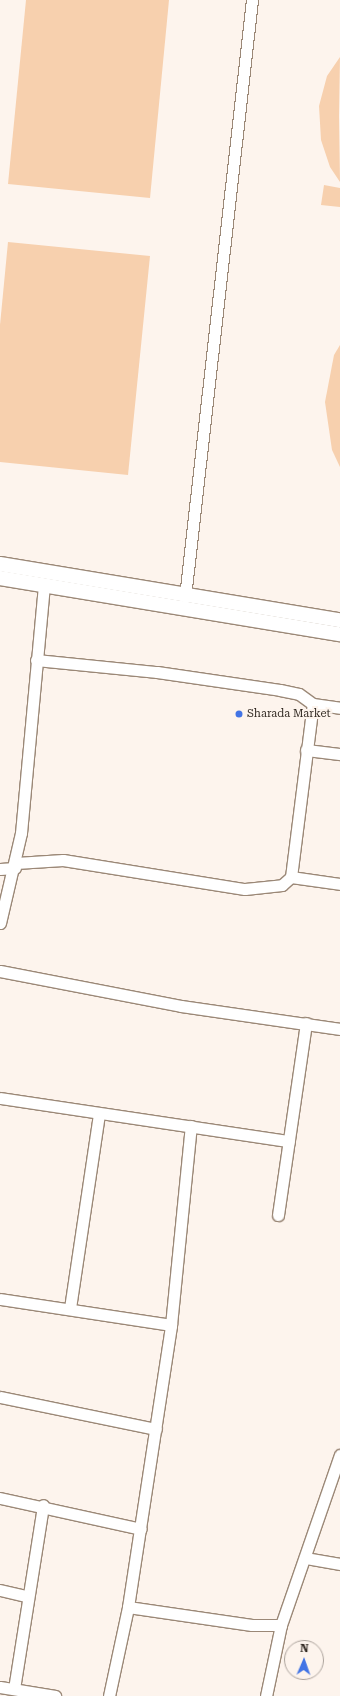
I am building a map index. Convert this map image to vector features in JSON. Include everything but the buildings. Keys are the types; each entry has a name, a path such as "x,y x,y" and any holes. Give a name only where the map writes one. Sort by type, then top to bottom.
{"street":[{"path":"185,596 252,0"},
{"path":"0,564 185,596 340,620"},
{"path":"0,578 340,634"},
{"path":"0,923 15,865 26,793 36,660 44,586"},
{"path":"36,660 156,672 280,690 299,694 313,704 340,708"},
{"path":"0,869 15,865 63,860 245,889 275,888 282,886 291,877 313,704"},
{"path":"306,750 340,754"},
{"path":"291,877 340,884"},
{"path":"0,971 181,1006 340,1029"},
{"path":"278,1215 306,1023"},
{"path":"0,1098 99,1114 289,1141"},
{"path":"70,1308 99,1114"},
{"path":"109,1696 128,1607 171,1326 191,1126"},
{"path":"0,1299 70,1308 171,1326"},
{"path":"0,1396 156,1429"},
{"path":"266,1696 281,1625 306,1558 340,1455"},
{"path":"0,1498 43,1505 141,1529"},
{"path":"20,1692 27,1596 43,1505"},
{"path":"306,1558 340,1564"},
{"path":"0,1590 27,1596"},
{"path":"128,1607 252,1625 281,1625"},
{"path":"0,1687 20,1692 55,1696"}],"shaded area":[{"path":"26,0 169,0 150,198 8,184"},
{"path":"340,57 340,182 330,167 321,140 319,106 327,76"},
{"path":"324,185 340,188 340,207 321,205"},
{"path":"8,242 150,256 128,475 0,462 0,325"},
{"path":"340,345 340,467 332,450 325,402 334,355"}],"place":[{"name":"Sharada Market","path":"239,714"}]}
